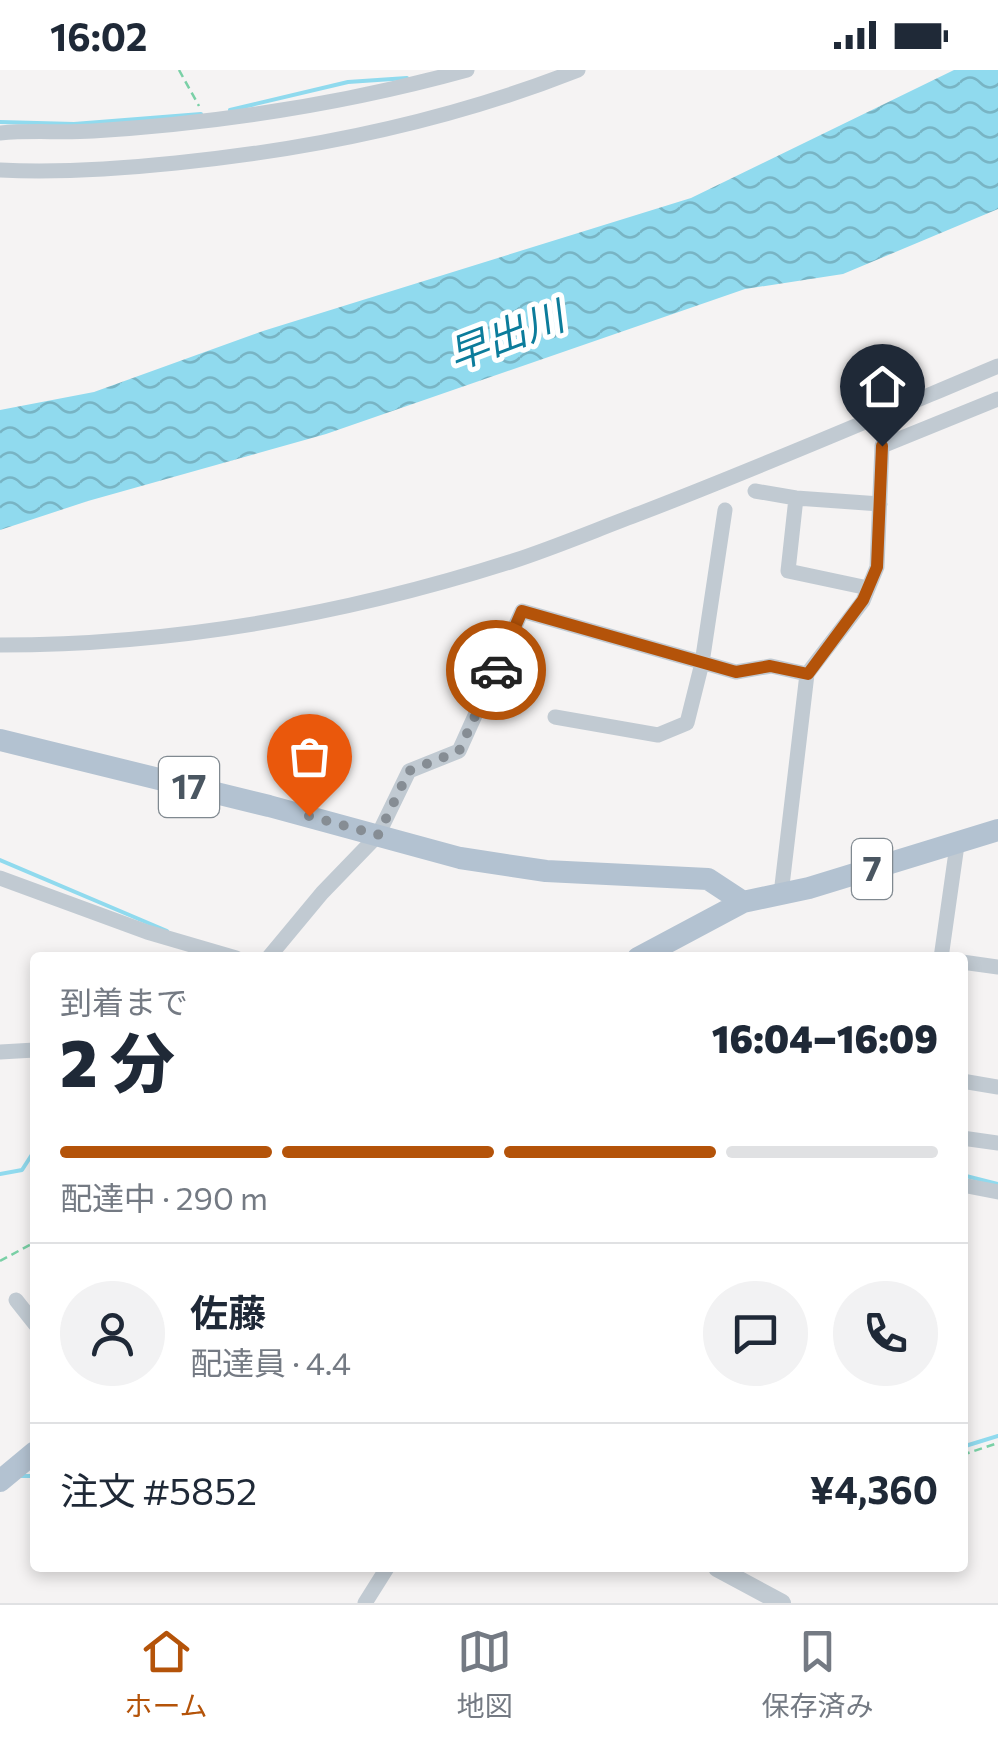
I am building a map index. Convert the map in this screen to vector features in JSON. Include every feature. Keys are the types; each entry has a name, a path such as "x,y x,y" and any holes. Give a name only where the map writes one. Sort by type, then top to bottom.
{"main road":[{"name":"17","path":"0,740 460,858 546,871 708,879 743,902"},
{"name":"7","path":"649,952 743,902 998,830"},
{"path":"0,1481 30,1462"}],"street":[{"path":"0,133 90,131 234,118 396,90 466,70"},
{"path":"0,170 123,168 268,154 429,122 578,70"},
{"path":"0,645 77,645 170,638 298,616 418,589 517,560 707,488 998,366"},
{"path":"781,894 808,674 863,600 877,567 882,446 998,399"},
{"path":"755,492 880,504"},
{"path":"796,498 788,571 868,588"},
{"path":"555,717 658,734 687,723 702,663 725,510"},
{"path":"273,952 378,835 409,771 459,751 522,611 736,672 770,666 808,674"},
{"path":"942,952 957,844"},
{"path":"0,878 146,932 215,952"},
{"path":"968,963 998,967"},
{"path":"0,1052 30,1050"},
{"path":"968,1082 998,1087"},
{"path":"968,1139 998,1143"},
{"path":"968,1187 998,1192"},
{"path":"16,1300 30,1318"},
{"path":"364,1603 384,1572"},
{"path":"724,1572 782,1603"}],"path":[{"path":"180,70 199,106"},
{"path":"0,1262 30,1245"},
{"path":"968,1452 998,1443"}],"water":[{"name":"早出川","path":"954,70 998,70 998,209 843,274 745,289 326,434 0,530 0,410 94,392 263,331 691,198"}],"waterway":[{"path":"230,110 348,82 407,78"},
{"path":"0,122 74,124 201,114"},
{"path":"0,860 167,931"},
{"path":"0,1174 22,1170 30,1158"},
{"path":"968,1176 998,1184"},
{"path":"968,1445 998,1436"},
{"path":"20,1476 30,1476"}],"way so far":[{"path":"309,816 378,835 409,771 459,751 496,670"}],"route":[{"path":"496,670 522,611 736,672 770,666 808,674 863,600 877,567 882,446"}]}
